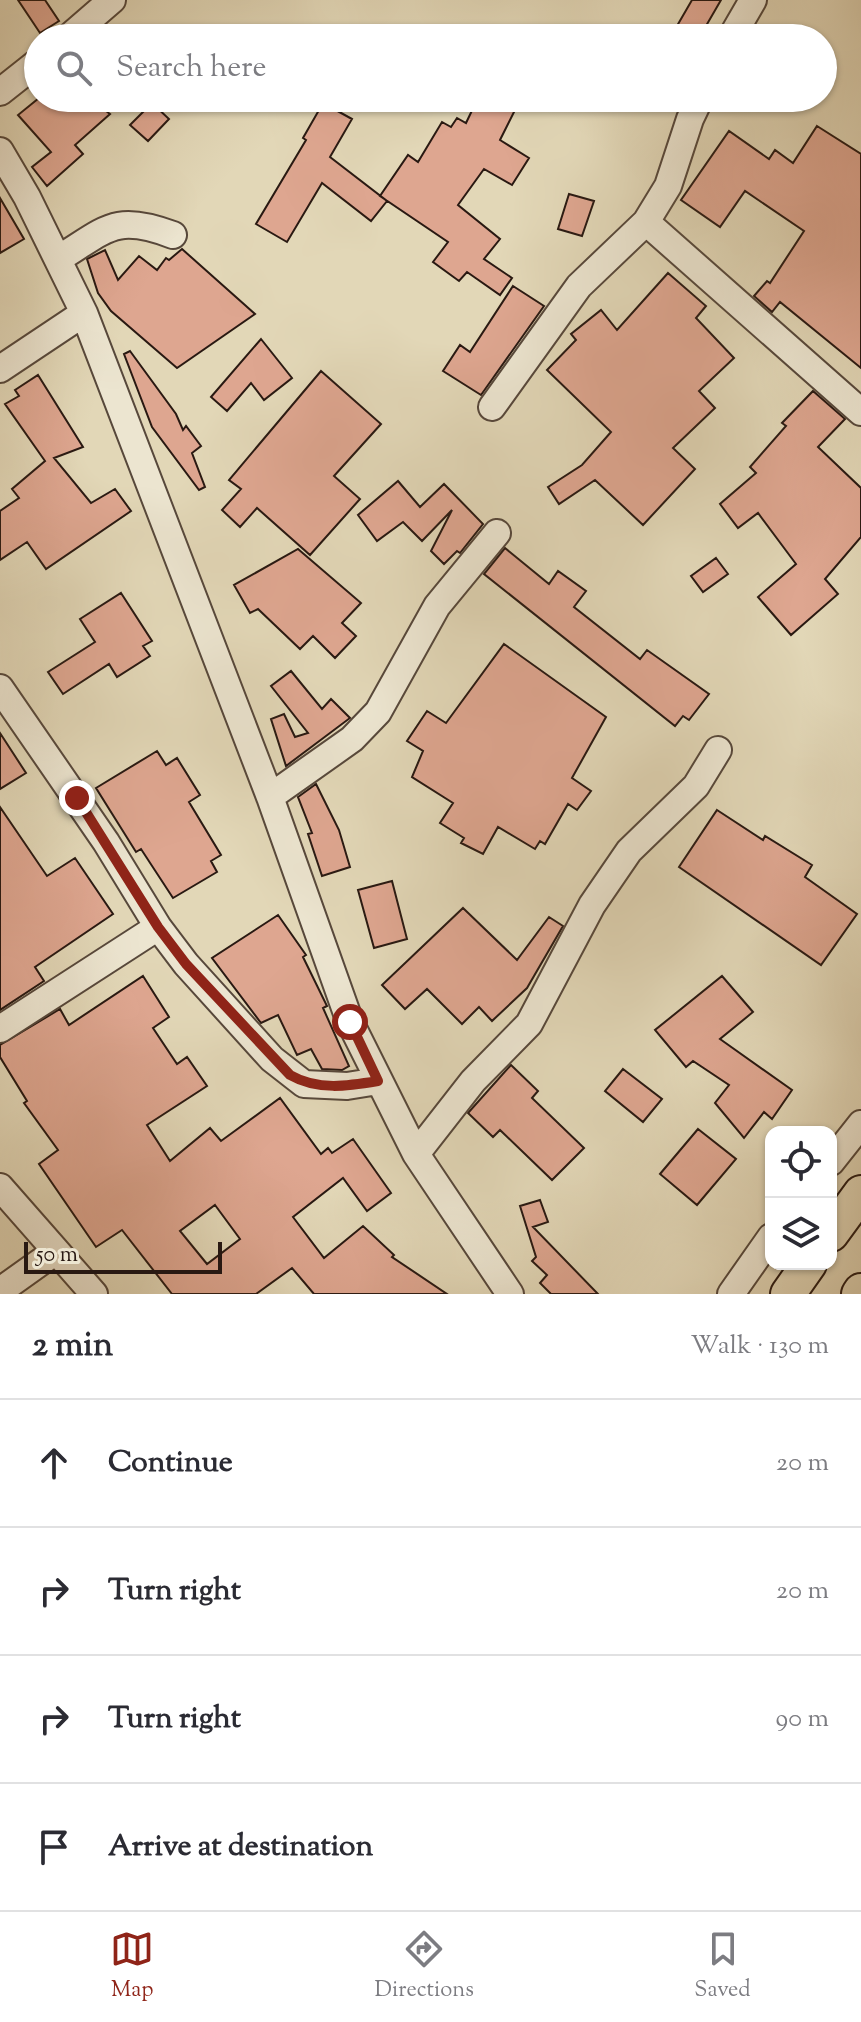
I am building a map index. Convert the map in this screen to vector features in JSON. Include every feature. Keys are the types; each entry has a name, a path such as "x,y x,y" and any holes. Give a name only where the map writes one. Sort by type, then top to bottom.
{"main road":[{"path":"837,1226 861,1193"},
{"path":"788,1294 805,1270"}],"street":[{"path":"84,24 112,0"},
{"path":"739,24 753,0"},
{"path":"0,92 24,73"},
{"path":"492,407 579,286 646,222 668,186 693,112"},
{"path":"0,151 84,313 270,797 350,1022 416,1154 510,1294"},
{"path":"58,259 111,227 128,222 173,235"},
{"path":"646,222 861,412"},
{"path":"0,369 84,313"},
{"path":"270,797 352,739 378,712 437,606 497,533"},
{"path":"0,688 106,842 158,927 186,964 290,1075 304,1084 327,1086 378,1081"},
{"path":"416,1154 473,1081 529,1024 592,905 629,851 696,786 718,750"},
{"path":"0,1029 158,927"},
{"path":"837,1154 861,1124"},
{"path":"0,1187 94,1294"},
{"path":"731,1294 765,1246"},
{"path":"0,1291 56,1251"}],"building":[{"path":"18,0 45,0 59,21 54,24 34,24"},
{"path":"692,0 721,0 707,24 678,24"},
{"path":"24,110 110,114 75,145 83,154 47,186 32,167 51,152 18,115"},
{"path":"143,112 162,112 169,119 148,141 130,125"},
{"path":"318,112 339,112 352,119 330,157 387,201 371,221 322,183 287,242 256,224 306,140 303,138"},
{"path":"471,112 514,112 500,140 529,158 512,185 484,169 458,205 500,239 484,259 512,278 500,295 467,272 459,281 433,262 448,242 380,196 408,155 418,162 442,122 451,127 457,118 466,123"},
{"path":"817,126 861,154 861,368 780,302 772,312 754,296 767,281 770,283 804,231 745,191 720,227 681,200 729,131 769,159 775,150 793,163"},
{"path":"569,194 594,201 582,236 558,229"},
{"path":"0,198 24,239 0,253"},
{"path":"182,249 255,314 177,368 111,311 98,293 87,259 105,250 118,280 139,256 157,270 166,258 169,260"},
{"path":"668,273 706,306 696,318 734,358 699,391 715,408 673,448 695,469 643,525 595,480 559,504 548,487 582,465 611,432 547,370 576,340 571,334 601,310 617,330"},
{"path":"513,286 544,306 481,395 443,371 460,345 470,352"},
{"path":"261,339 292,378 264,400 251,383 227,411 211,397"},
{"path":"130,351 176,414 183,430 186,426 201,446 192,453 205,487 199,490 152,427 124,354"},
{"path":"321,371 381,424 334,476 360,499 310,555 257,508 240,527 222,510 241,489 229,480"},
{"path":"38,375 83,447 54,458 91,503 115,489 131,511 46,569 27,542 0,560 0,511 19,498 12,489 45,461 5,404 19,396 15,390"},
{"path":"813,391 845,419 818,447 861,488 861,537 825,579 838,594 791,635 758,597 796,564 758,513 738,528 720,504 756,473 750,467 786,426 782,423"},
{"path":"398,481 420,507 444,484 483,524 460,553 457,551 444,564 431,551 452,510 422,541 403,522 377,541 358,515"},
{"path":"505,548 549,584 558,571 586,591 574,607 640,659 647,650 709,694 689,720 683,716 675,726 484,574"},
{"path":"298,549 361,603 342,623 356,636 335,658 313,636 300,649 258,609 250,613 234,585"},
{"path":"716,558 728,574 703,592 691,576"},
{"path":"121,593 152,641 143,646 150,656 117,677 109,664 63,694 48,672 95,642 80,619"},
{"path":"504,644 606,717 572,778 591,791 577,810 568,804 545,844 540,841 535,849 498,827 483,854 461,843 464,838 440,823 453,803 412,777 423,751 407,741 427,711 446,723"},
{"path":"291,671 322,709 331,699 350,718 286,766 271,719 284,714 295,737 308,733 271,686"},
{"path":"0,733 26,773 0,789"},
{"path":"157,751 166,765 177,758 200,795 189,802 221,855 211,861 217,872 173,898 141,849 136,852 96,788"},
{"path":"316,784 339,830 350,867 322,876 308,834 312,833 298,797"},
{"path":"0,807 47,876 75,858 113,914 35,967 44,981 0,1010"},
{"path":"717,810 763,840 765,836 812,865 805,877 857,914 821,965 679,867"},
{"path":"392,881 407,939 374,948 358,890"},
{"path":"463,908 517,960 549,917 563,926 527,988 492,1021 479,1007 462,1024 427,989 405,1009 382,985"},
{"path":"278,915 306,955 303,957 327,1006 323,1008 349,1066 342,1070 322,1069 311,1049 297,1055 278,1015 261,1023 212,958"},
{"path":"143,976 169,1017 153,1028 177,1064 187,1057 207,1086 147,1125 170,1161 210,1128 221,1141 280,1098 321,1154 328,1148 332,1153 353,1139 391,1193 367,1211 343,1178 293,1217 324,1258 363,1226 394,1255 392,1257 447,1294 314,1294 292,1268 256,1294 172,1294 122,1230 96,1247 39,1164 58,1150 24,1103 27,1101 0,1057 0,1045 60,1009 69,1025","holes":["215,1205 240,1239 207,1264 180,1231"]},
{"path":"722,976 753,1012 720,1039 792,1090 772,1119 764,1112 744,1138 715,1103 729,1085 693,1061 686,1067 655,1030"},
{"path":"511,1065 538,1091 532,1098 584,1148 552,1180 500,1130 493,1137 468,1113"},
{"path":"623,1069 662,1099 643,1122 605,1091"},
{"path":"698,1129 736,1159 697,1205 660,1174"},
{"path":"540,1200 548,1222 533,1227 598,1294 551,1294 540,1283 547,1275 532,1261 536,1257 520,1206"}],"route":[{"path":"77,798 158,927 186,964 290,1075 304,1084 327,1086 378,1081 350,1022"}]}
